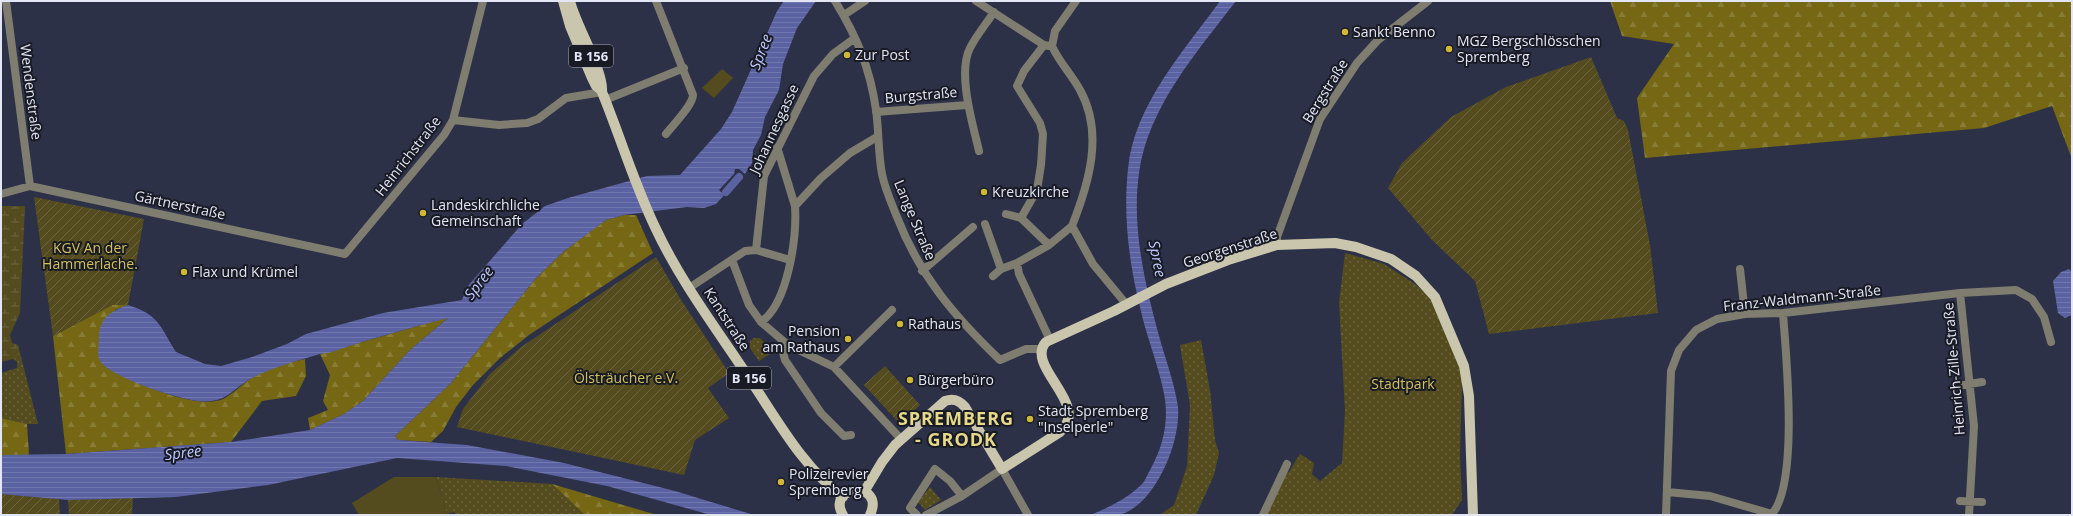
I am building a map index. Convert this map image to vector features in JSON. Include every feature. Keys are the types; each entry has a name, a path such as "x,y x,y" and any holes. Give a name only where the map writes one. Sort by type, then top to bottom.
{"main road":[{"name":"B 156","path":"563,1 570,26 594,83 603,94"},
{"name":"B 156","path":"570,1 602,83 603,94"},
{"name":"Kantstraße","path":"603,94 654,226 689,288 767,405 811,467 823,481 843,497"},
{"name":"Georgenstraße","path":"1046,344 1166,284 1228,260 1278,245 1335,243 1356,247 1391,260 1416,276 1435,297 1464,366 1469,396 1473,515"},
{"path":"864,492 882,462 902,439 945,401 956,400 965,406 1002,469 1060,432 1066,425 1069,415 1067,405 1042,359 1046,344"},
{"path":"843,515 840,507 843,497 855,490 864,492 872,499 873,504 870,515"}],"street":[{"name":"Wendenstraße","path":"6,1 30,186"},
{"name":"Heinrichstraße","path":"352,247 444,135 452,120 483,1"},
{"path":"656,1 684,68 691,87 693,99 666,134"},
{"name":"Lange Straße","path":"835,1 844,15 866,60 876,112 877,137 886,191 902,230 922,271 953,313 1000,360 1026,349 1046,344"},
{"path":"844,15 865,1"},
{"path":"976,1 1048,46 1081,91 1091,118 1093,130 1089,173 1072,226 1049,245 1017,263 1001,269 993,276"},
{"path":"1021,218 1037,190 1041,165 1043,134 1040,123 1017,86 1024,71 1048,46 1055,31 1076,1"},
{"name":"Bergstraße","path":"1278,245 1277,237 1320,119 1357,63 1378,40 1428,1"},
{"path":"979,151 967,105 966,60 969,48 994,12"},
{"name":"Johannesgasse","path":"756,250 764,176 777,147 814,76 833,54 855,38"},
{"path":"452,120 499,125 527,123 538,119 566,98 603,94 684,68"},
{"name":"Burgstraße","path":"876,112 967,105"},
{"path":"795,206 821,178 850,153 877,137"},
{"path":"761,322 770,317 782,298 796,220 795,206 777,147"},
{"name":"Gärtnerstraße","path":"1,194 30,186 345,254 352,247"},
{"path":"1006,214 1021,218 1049,245"},
{"path":"985,224 1001,269"},
{"path":"1072,226 1093,264 1130,303"},
{"path":"922,271 973,227"},
{"path":"689,288 745,251 756,250 790,260"},
{"path":"732,260 749,305 761,322 788,345 834,367 902,439"},
{"path":"1017,263 1019,274 1046,344"},
{"path":"1740,269 1745,314"},
{"name":"Franz-Waldmann-Straße","path":"1666,515 1671,371 1679,350 1696,330 1717,319 1745,314 1783,313 1960,293 2016,290 2032,300 2044,317 2051,342"},
{"name":"Heinrich-Zille-Straße","path":"1960,293 1974,426 1969,515"},
{"path":"834,367 892,310"},
{"path":"1667,492 1710,496 1774,514 1778,506 1788,456 1788,398 1783,313"},
{"path":"788,345 783,352 785,360 821,413 844,436 851,435"},
{"path":"1957,386 1982,382"},
{"path":"1263,515 1287,464"},
{"path":"917,515 910,508 935,469 950,481 962,496"},
{"path":"926,515 962,496 1002,469 1028,515"},
{"path":"1960,501 1982,502"}],"green space":[{"path":"1610,1 2072,1 2072,159 2052,106 1984,128 1645,158 1637,98 1674,44 1622,36"},
{"path":"1591,57 1617,118 1624,121 1628,130 1650,245 1658,313 1489,334 1475,281 1432,240 1388,188 1402,163 1451,117 1506,87"},
{"path":"722,69 733,78 714,98 702,88"},
{"name":"KGV An der Hammerlache.","path":"34,197 144,219 128,305 112,305 53,336"},
{"path":"1,206 25,206 20,313 10,335 12,343 18,345 18,362 13,359 1,362"},
{"path":"624,215 636,215 653,253 529,335 500,358 473,385 456,407 443,431 431,442 398,440 395,436 450,384 536,278 563,252 593,229 606,220"},
{"name":"Stadtpark","path":"1345,253 1384,264 1415,284 1431,298 1456,355 1462,378 1460,455 1462,500 1452,515 1265,515 1285,474 1289,472 1300,454 1314,463 1312,474 1320,481 1342,463 1345,411 1339,302"},
{"name":"Ölsträucher e.V.","path":"656,257 681,300 729,373 708,388 729,418 695,440 684,475 457,427 463,409 490,374 521,347"},
{"path":"112,305 128,305 115,310 107,368 164,393 181,398 211,402 223,399 250,379 269,369 305,359 306,376 296,396 262,401 231,442 66,454 53,336"},
{"path":"449,317 410,350 363,401 344,414 310,430 308,418 328,410 323,401 330,375 320,354"},
{"path":"754,338 760,338 769,347 770,354 759,361 750,348 750,341"},
{"path":"1201,340 1210,390 1215,440 1219,453 1214,475 1196,515 1160,515 1174,505 1187,466 1190,405 1180,345"},
{"path":"18,345 38,424 27,424 1,418 1,373 17,368"},
{"path":"885,366 920,405 900,424 864,385"},
{"path":"1,418 27,424 29,455 1,455"},
{"path":"394,477 436,477 447,514 359,515 352,503"},
{"path":"436,477 552,484 585,515 456,515 454,512 447,514"},
{"path":"552,484 657,515 585,515"},
{"path":"930,487 941,500 925,510 918,502"},
{"path":"1,494 59,499 60,515 1,515"},
{"path":"133,498 132,515 69,515 68,500"}],"water":[{"name":"Spree","path":"784,1 816,1 797,28 783,64 779,90 765,117 761,135 753,150 752,163 745,174 739,169 735,169 734,174 719,190 722,193 727,192 716,204 704,208 687,207 624,215 606,220 563,252 536,278 450,384 395,436 398,440 467,445 564,463 675,491 754,515 711,515 607,486 506,466 397,458 268,485 176,497 68,500 1,494 1,455 66,454 231,442 310,430 344,414 363,401 410,350 448,318 391,333 333,352 320,354 277,367 252,378 222,398 208,401 198,401 160,392 129,380 105,366 99,359 98,354 101,325 111,313 128,305 147,313 153,318 158,323 176,352 205,364 221,366 252,357 287,344 306,334 383,313 462,300 467,287 522,224 545,206 647,176 680,175 721,129 732,112 777,11"},
{"path":"1220,1 1236,1 1191,60 1163,103 1152,125 1144,149 1139,173 1137,216 1141,259 1150,302 1177,399 1178,421 1175,437 1163,471 1144,499 1132,509 1119,515 1091,515 1123,499 1142,484 1155,461 1162,441 1166,421 1165,400 1161,379 1142,317 1130,256 1126,204 1128,169 1132,145 1150,101 1177,59"},
{"path":"2069,269 2072,272 2072,315 2065,318 2058,313 2053,281 2061,272"}],"waterway":[{"path":"726,192 739,177"}],"place":[{"name":"Sankt Benno","path":"1345,32"},
{"name":"MGZ Bergschlösschen Spremberg","path":"1449,49"},
{"name":"Zur Post","path":"847,55"},
{"name":"Kreuzkirche","path":"984,192"},
{"name":"Landeskirchliche Gemeinschaft","path":"423,213"},
{"name":"Flax und Krümel","path":"184,272"},
{"name":"Rathaus","path":"900,324"},
{"name":"Pension am Rathaus","path":"848,339"},
{"name":"Bürgerbüro","path":"910,380"},
{"name":"Stadt Spremberg \"Inselperle\"","path":"1030,419"},
{"name":"Polizeirevier Spremberg","path":"781,482"}],"district":[{"name":"SPREMBERG - GRODK","path":"956,429"}]}
